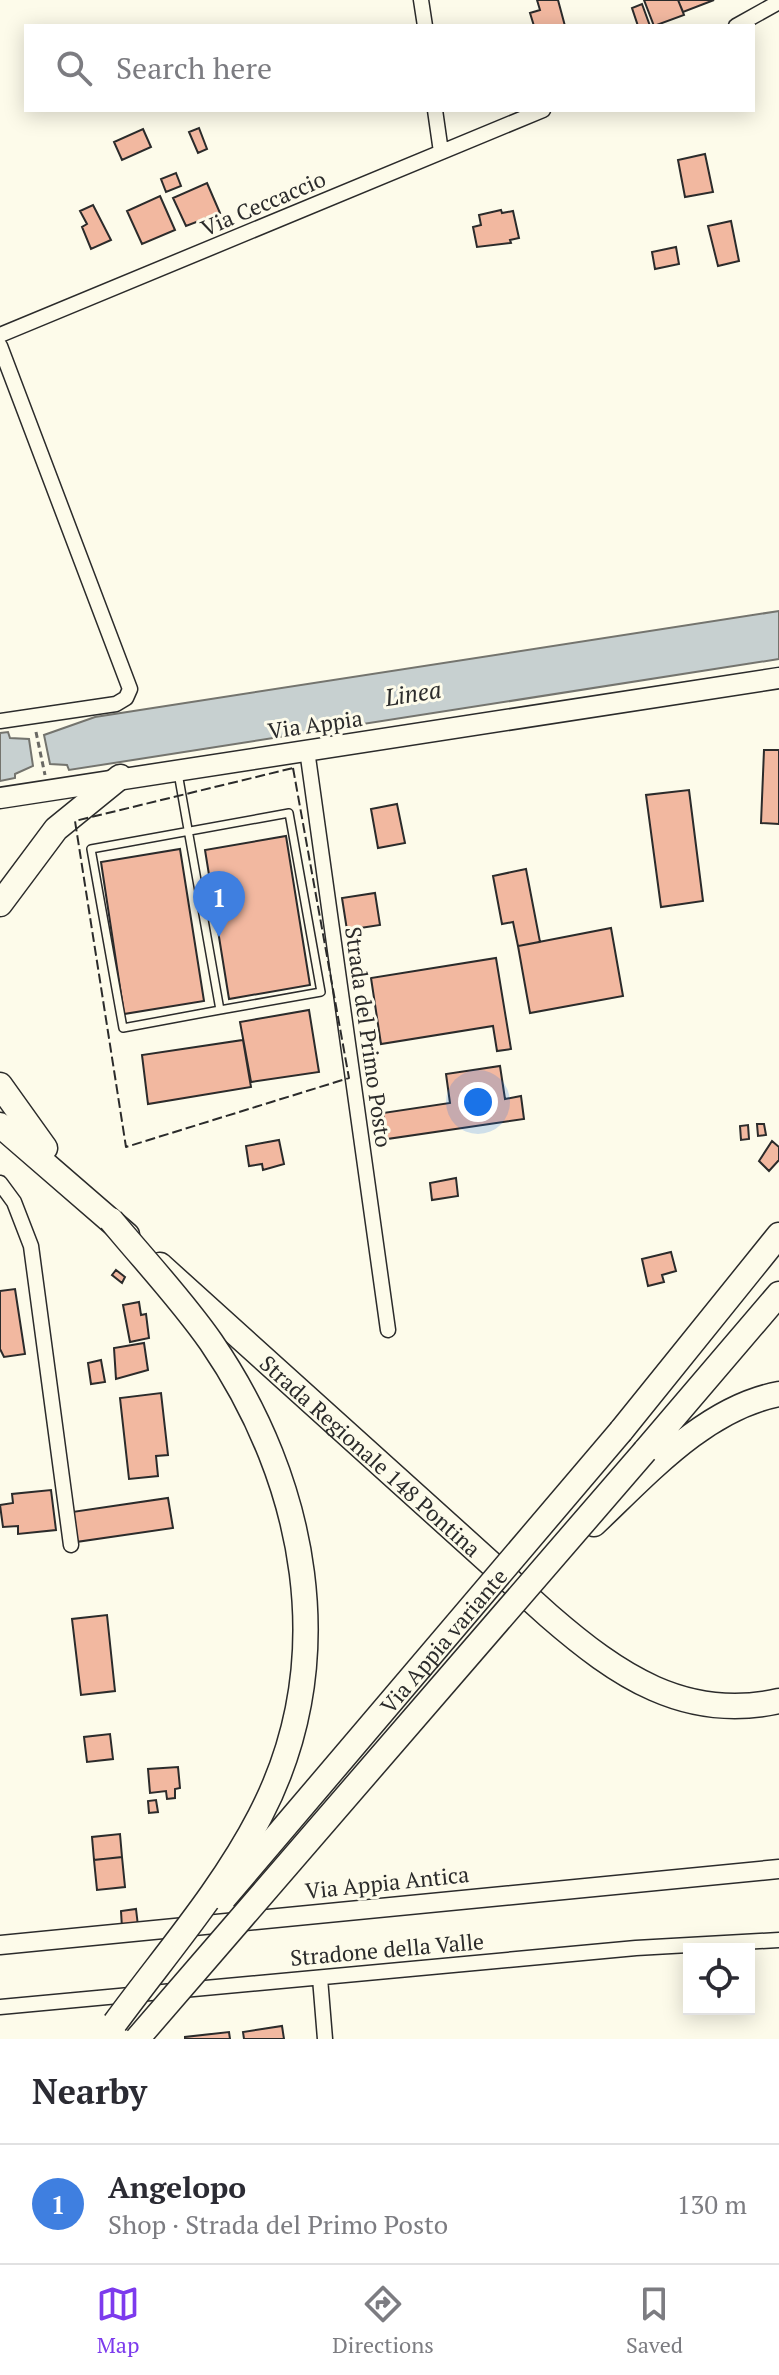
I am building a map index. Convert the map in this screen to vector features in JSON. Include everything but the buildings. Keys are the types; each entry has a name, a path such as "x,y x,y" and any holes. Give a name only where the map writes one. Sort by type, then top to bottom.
{"main road":[{"name":"Via Appia","path":"0,798 177,768 779,678"},
{"path":"0,904 32,856 56,829 120,777"},
{"path":"0,1085 40,1142 111,1220 201,1328 247,1402 275,1465 293,1521 304,1572 307,1623 304,1679 282,1766 266,1805 221,1879 108,2031"},
{"name":"Strada Regionale 148 Pontina","path":"0,1125 111,1220 549,1616 616,1670 654,1691 686,1702 737,1706 779,1701"},
{"name":"Via Appia variante","path":"108,2031 318,1790 621,1431 779,1235"},
{"name":"Via Appia variante","path":"137,2039 528,1586 653,1457 779,1294"},
{"path":"653,1457 726,1413 779,1394"}],"street":[{"path":"421,0 425,24"},
{"path":"740,24 779,2"},
{"path":"435,112 441,152"},
{"name":"Via Ceccaccio","path":"0,335 538,112"},
{"path":"0,346 130,689 126,698 116,704 0,721"},
{"name":"Strada del Primo Posto","path":"307,750 388,1330"},
{"path":"0,1183 14,1202 31,1246 71,1545"},
{"name":"Via Appia Antica","path":"0,1945 779,1869"},
{"name":"Stradone della Valle","path":"0,2007 636,1948 779,1940"},
{"path":"320,1978 325,2039"}],"lane":[{"path":"177,768 220,1010"},
{"path":"289,813 321,992 123,1028 91,849 188,831 289,813"}],"path":[{"path":"37,734 42,767"}],"water":[{"name":"Linea","path":"779,611 779,659 69,770 67,765 50,764 44,735 95,717"},
{"path":"8,732 10,738 29,739 33,766 15,774 15,778 0,781 0,733"}],"fence":[{"path":"293,768 349,1078 126,1147 75,821 293,768"}],"place":[{"name":"Angelopo","path":"219,937"}]}
